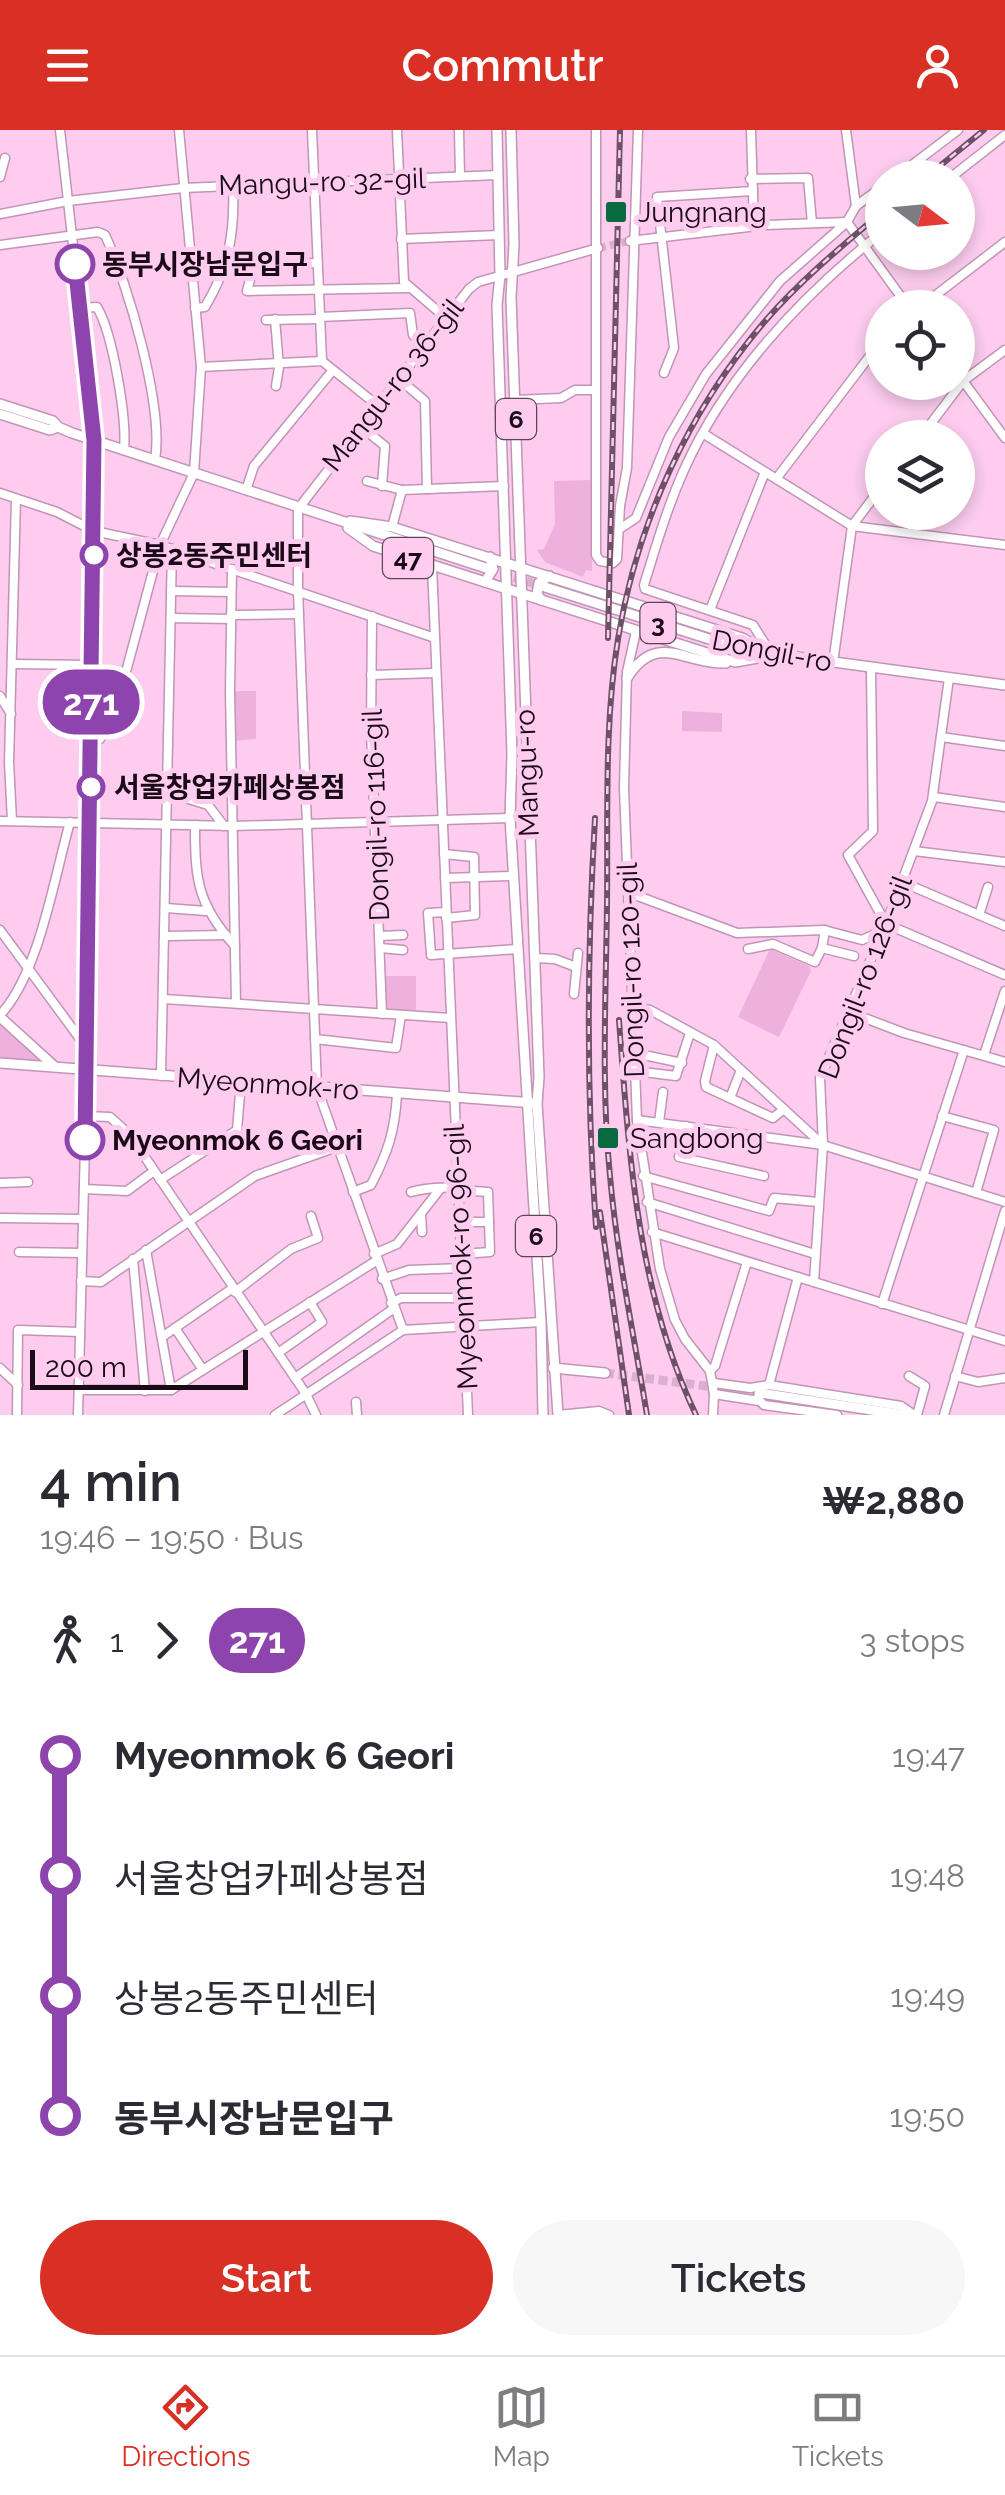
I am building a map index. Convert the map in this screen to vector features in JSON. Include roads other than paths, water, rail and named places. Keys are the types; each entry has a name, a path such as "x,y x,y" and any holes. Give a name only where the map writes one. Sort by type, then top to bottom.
{"main road":[{"name":"6","path":"497,130 497,299 507,562"},
{"name":"Mangu-ro","path":"511,130 520,594 539,1078 532,1103 541,1322 558,1415"},
{"path":"0,404 53,421 58,427 94,440 486,568"},
{"path":"0,414 50,430 58,427"},
{"path":"337,521 392,526 742,638 772,655"},
{"name":"47","path":"337,521 373,546 520,594"},
{"path":"484,582 493,568 490,557"},
{"name":"Mangu-ro","path":"507,562 512,876 549,1368 543,1415"},
{"path":"543,601 538,596 538,584 550,576"},
{"name":"Dongil-ro","path":"545,587 729,646 1005,685"},
{"path":"520,594 735,662"},
{"path":"626,678 640,659 652,654 683,654 718,663 772,655"},
{"path":"0,1016 54,1066"},
{"name":"Myeonmok-ro","path":"0,1063 532,1103"},
{"path":"549,1368 605,1373"},
{"path":"762,1391 904,1415"}],"street":[{"path":"60,130 94,440 88,1049 78,1415"},
{"path":"90,743 100,739 126,668 160,545 194,473 201,367 179,130"},
{"path":"312,130 322,361"},
{"path":"397,130 404,282 446,318"},
{"name":"Mangu-ro 32-gil","path":"459,130 460,176"},
{"path":"596,130 598,560 612,562 617,559 627,468 638,130"},
{"path":"751,130 754,226"},
{"path":"846,130 856,206"},
{"path":"919,160 958,130"},
{"path":"973,160 1005,135"},
{"path":"0,176 5,158"},
{"name":"Mangu-ro 32-gil","path":"0,214 68,201 183,188 498,174"},
{"path":"750,179 808,178 812,223"},
{"path":"195,308 205,307 226,267 234,226 233,186"},
{"path":"664,373 674,348 657,197 753,191"},
{"path":"620,528 636,518 670,437 706,374 780,280 847,222 865,199"},
{"path":"633,240 754,226 847,222"},
{"path":"847,222 896,290"},
{"path":"0,245 72,234 104,234 124,278 156,414 155,460"},
{"path":"401,239 498,235"},
{"path":"942,290 1005,242"},
{"path":"772,655 753,626 643,588 663,522 704,434 762,346 864,246"},
{"path":"500,275 597,249"},
{"path":"317,264 254,265 247,291 408,288"},
{"name":"Mangu-ro 36-gil","path":"298,508 446,318 478,282 500,275"},
{"path":"80,308 98,308 105,326 125,422 124,450"},
{"path":"276,386 278,363 270,320 410,313 413,337 424,345"},
{"path":"975,368 1005,350"},
{"path":"201,367 322,361 377,404"},
{"path":"776,479 865,362"},
{"path":"246,490 254,466 333,370"},
{"path":"398,378 424,400 427,489"},
{"path":"515,400 562,398 574,390 595,390"},
{"path":"975,397 1005,438"},
{"path":"360,426 385,446 382,486"},
{"path":"704,434 852,526 1005,545"},
{"path":"710,610 765,472"},
{"path":"367,481 402,490 504,486"},
{"path":"392,526 402,490"},
{"path":"0,493 56,512 94,531 160,545 435,638"},
{"path":"12,821 9,762 16,499"},
{"path":"298,508 298,614 317,1088 403,1330"},
{"path":"833,663 852,526 865,509"},
{"path":"162,1076 172,549"},
{"name":"Myeonmok-ro 96-gil","path":"432,566 468,1415"},
{"path":"232,569 229,826 236,1004"},
{"path":"0,576 14,576"},
{"path":"172,591 232,592"},
{"path":"171,618 298,614"},
{"name":"Dongil-ro 116-gil","path":"372,616 382,1014"},
{"name":"Dongil-ro 120-gil","path":"636,631 626,678 624,788 637,1120 652,1232 675,1320 710,1371 714,1383 713,1415"},
{"path":"13,664 92,665"},
{"path":"871,668 873,831 848,854 884,927 1005,975"},
{"path":"371,675 436,673"},
{"name":"Dongil-ro 126-gil","path":"814,1282 823,1145 820,1078 934,797 949,678"},
{"path":"0,696 12,714"},
{"path":"941,738 1005,746"},
{"path":"168,793 208,805 229,826"},
{"path":"934,797 1005,807"},
{"path":"0,821 229,826 510,818"},
{"path":"0,1016 28,970 70,822"},
{"path":"194,825 195,879 206,911 235,946"},
{"path":"914,851 1005,862"},
{"path":"444,854 472,854 474,915 428,913 430,954 518,950"},
{"path":"444,878 512,876"},
{"path":"902,882 1005,926"},
{"path":"979,915 988,887"},
{"path":"628,892 737,933 824,930 858,940 884,927"},
{"path":"166,908 206,911"},
{"path":"0,930 88,1049"},
{"path":"748,949 773,944 815,962 824,930"},
{"path":"380,936 403,935"},
{"path":"165,936 226,936"},
{"path":"380,948 403,950"},
{"path":"822,948 854,956"},
{"path":"574,994 578,952"},
{"path":"535,958 556,959 576,967"},
{"path":"984,1055 1005,991"},
{"path":"0,996 9,1005"},
{"path":"164,999 450,1018"},
{"path":"632,1007 650,1010 714,1044 823,1145"},
{"path":"849,1012 904,1033 1005,1062"},
{"path":"315,1039 396,1048 401,1015"},
{"path":"634,1071 676,1076 690,1033"},
{"path":"714,1044 704,1084 709,1094 730,1098 773,1118 784,1109"},
{"path":"882,1304 964,1050"},
{"path":"634,1053 682,1063"},
{"path":"730,1098 742,1070"},
{"path":"160,1180 237,1130 241,1082"},
{"path":"659,1122 663,1092"},
{"path":"353,1192 371,1185 389,1147 394,1134 397,1094"},
{"path":"85,1116 116,1120 130,1135 306,1394 316,1415"},
{"path":"942,1116 994,1130 976,1193"},
{"path":"637,1120 823,1145 1005,1202"},
{"path":"686,1126 679,1158 764,1176"},
{"path":"377,1142 389,1147"},
{"path":"81,1281 101,1282 255,1176 337,1147"},
{"path":"84,1189 127,1190 154,1171"},
{"path":"644,1176 769,1211 774,1198 818,1202"},
{"path":"0,1183 28,1182"},
{"path":"411,1192 423,1186 488,1192 490,1252 462,1254"},
{"path":"79,1390 171,1390 399,1242 440,1189"},
{"path":"647,1202 815,1254"},
{"path":"944,1415 1005,1211"},
{"path":"421,1214 422,1232"},
{"path":"162,1337 291,1249 318,1238 311,1216"},
{"path":"0,1218 83,1219"},
{"path":"460,1222 489,1222"},
{"path":"652,1232 1005,1341"},
{"path":"399,1242 411,1251"},
{"path":"146,1250 171,1390"},
{"path":"19,1252 82,1253"},
{"path":"133,1259 145,1391"},
{"path":"710,1371 716,1364 747,1262"},
{"path":"382,1278 409,1270 463,1268"},
{"path":"798,1277 762,1391 764,1406 837,1415"},
{"path":"295,1378 402,1298 464,1298"},
{"path":"278,1353 322,1322 310,1302"},
{"path":"275,1415 403,1330 541,1322"},
{"path":"176,1328 203,1370"},
{"path":"17,1415 18,1330 80,1332"},
{"path":"0,1368 18,1385"},
{"path":"714,1383 901,1406 915,1415 925,1387 909,1376"},
{"path":"955,1376 978,1382 1005,1378"},
{"path":"714,1394 762,1391"},
{"path":"356,1402 358,1415"},
{"path":"558,1415 599,1411 608,1415"}],"tunnel":[{"path":"598,248 630,241"},
{"path":"488,569 545,587"},
{"path":"605,1373 760,1393"}],"railway":[{"path":"608,638 620,130"},
{"path":"947,160 984,130"},
{"path":"647,1415 617,1236 606,1108 608,771 618,639 638,552 653,510 670,469 713,391 779,305 865,227"},
{"path":"595,818 589,1022 596,1227"},
{"path":"619,1020 632,1172 648,1271 660,1320 696,1415"},
{"path":"600,1212 629,1415"}],"place":[{"name":"Jungnang","path":"616,212"},
{"name":"동부시장남문입구","path":"75,264"},
{"name":"상봉2동주민센터","path":"94,555"},
{"name":"서울창업카페상봉점","path":"91,787"},
{"name":"Sangbong","path":"608,1138"},
{"name":"Myeonmok 6 Geori","path":"85,1140"}]}
